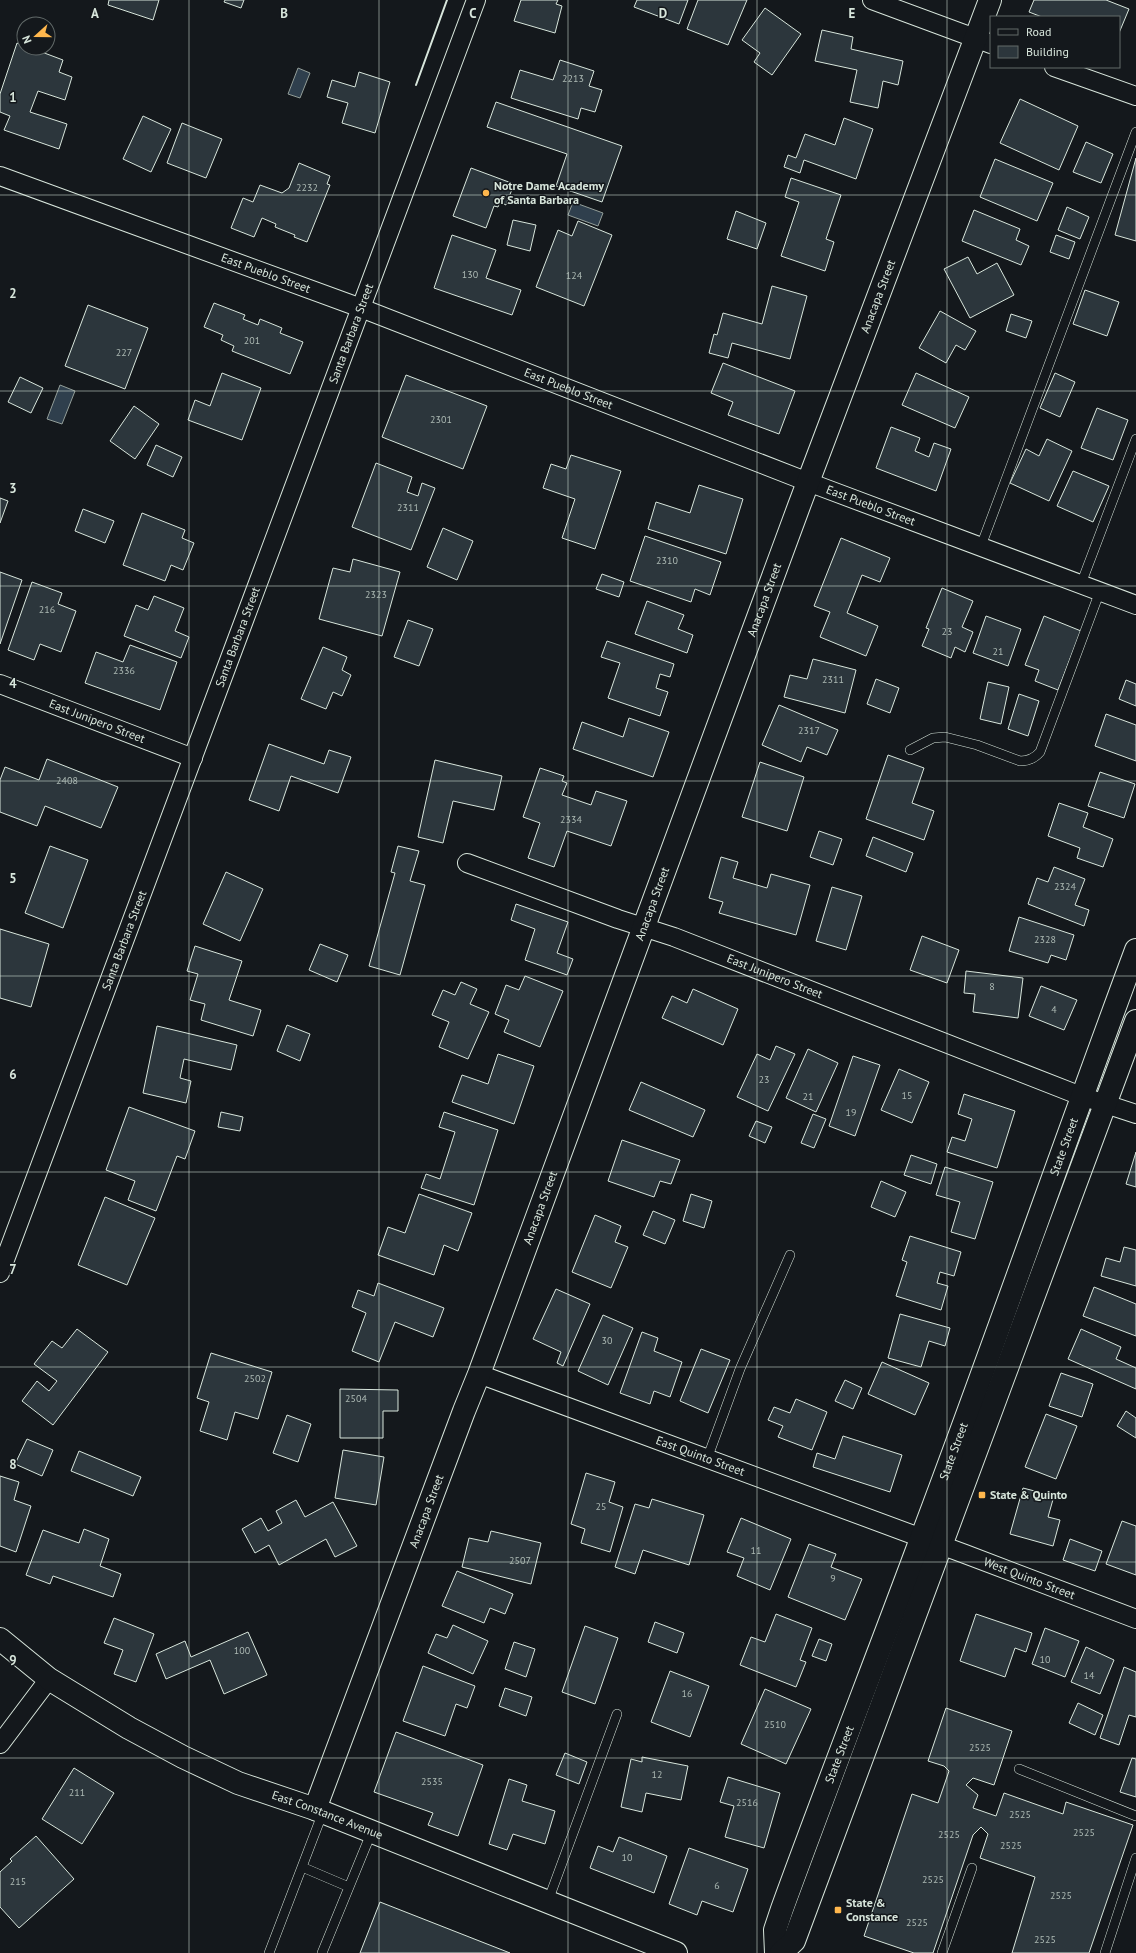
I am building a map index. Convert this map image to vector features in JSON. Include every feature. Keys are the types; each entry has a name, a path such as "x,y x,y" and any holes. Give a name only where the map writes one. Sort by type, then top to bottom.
{"street":[{"name":"Santa Barbara Street","path":"0,1273 476,0"},
{"path":"872,0 983,42"},
{"name":"Anacapa Street","path":"319,1810 461,1418 479,1374 645,928 808,482 983,42 990,0"},
{"path":"1057,68 1136,96"},
{"name":"East Pueblo Street","path":"0,176 361,308 808,482 1136,605"},
{"name":"East Junipero Street","path":"0,684 193,758"},
{"name":"East Junipero Street","path":"467,863 645,928 674,937 1081,1096 1136,1114"},
{"name":"State Street","path":"776,1953 775,1930 941,1546 1014,1317 1081,1096 1136,950"},
{"name":"State Street","path":"781,1953 794,1941 848,1762 921,1538 1104,1104 1136,1021"},
{"name":"East Quinto Street","path":"479,1374 921,1538"},
{"name":"West Quinto Street","path":"921,1538 1136,1619"},
{"name":"East Constance Avenue","path":"0,1639 49,1679 129,1728 183,1757 238,1783 319,1810 676,1953"},
{"path":"0,1744 49,1679"}],"lane":[{"path":"981,546 1136,132"},
{"path":"1080,584 1136,439"},
{"path":"910,750 938,736 977,745 1020,760 1026,760 1036,756 1040,752 1100,591"},
{"path":"707,1459 740,1369 790,1255"},
{"path":"548,1901 617,1714"},
{"path":"1018,1769 1136,1816"},
{"path":"269,1953 302,1867 319,1810"},
{"path":"322,1953 372,1831"},
{"path":"1105,1953 1136,1858"},
{"path":"302,1867 349,1887"},
{"path":"942,1953 972,1868"}],"water":[{"path":"298,68 310,73 300,98 288,94"},
{"path":"573,202 603,213 598,226 568,215"},
{"path":"60,385 75,391 62,424 47,419"}],"building":[{"path":"109,0 159,0 153,20 108,5"},
{"path":"225,0 244,0 241,8 224,2"},
{"path":"521,0 558,0 556,4 562,6 555,33 514,21"},
{"path":"637,0 688,0 679,24 634,7"},
{"path":"698,0 747,0 728,45 687,29"},
{"path":"1034,0 1106,0 1129,9 1120,31 1120,16 1039,16 1029,12"},
{"path":"765,8 801,34 772,75 754,62 760,53 742,40"},
{"path":"822,30 853,37 851,49 903,61 898,85 883,81 878,108 850,102 857,70 815,61"},
{"path":"16,46 16,56 52,56 63,60 59,72 72,77 65,100 38,91 30,112 67,124 59,149 4,130 10,116 0,112 0,94"},
{"path":"560,60 594,71 589,86 602,90 595,112 581,108 578,119 511,98 520,70 553,80"},
{"path":"359,72 390,82 375,133 342,123 348,103 327,97 332,80 355,87"},
{"path":"1020,99 1078,126 1059,170 1000,143"},
{"path":"496,102 622,146 602,202 556,186 567,154 487,127"},
{"path":"143,116 171,129 151,172 123,159"},
{"path":"844,118 873,129 856,179 804,160 800,173 784,167 788,155 796,158 805,134 835,145"},
{"path":"182,123 222,139 206,178 167,163"},
{"path":"1086,142 1113,154 1101,183 1073,172"},
{"path":"1136,158 1136,241 1115,235"},
{"path":"995,159 1053,183 1037,221 980,197"},
{"path":"299,163 330,176 327,184 330,185 307,242 294,237 295,235 275,227 276,224 262,218 254,237 231,228 243,198 253,202 260,185 282,193 289,188"},
{"name":"Notre Dame Academy of Santa Barbara","path":"471,168 514,184 506,205 500,202 498,207 494,206 486,228 453,216"},
{"path":"791,178 841,195 826,239 834,242 825,271 781,256 799,202 785,197"},
{"path":"1067,207 1089,217 1080,239 1058,230"},
{"path":"974,210 1020,229 1016,240 1029,246 1021,265 962,241"},
{"path":"736,211 766,223 757,249 727,239"},
{"path":"513,220 536,225 530,251 507,245"},
{"path":"578,221 612,235 584,306 536,287 558,230 572,236"},
{"path":"452,235 496,250 486,278 521,290 512,315 434,288"},
{"path":"1056,235 1075,242 1069,259 1050,252"},
{"path":"968,257 977,274 997,263 1014,295 970,318 944,269"},
{"path":"772,286 807,296 790,359 732,343 728,358 709,353 714,334 717,335 723,313 762,324"},
{"path":"1085,290 1119,302 1107,336 1073,324"},
{"path":"214,303 245,315 243,319 258,325 260,319 282,328 280,333 303,342 290,374 232,351 234,346 221,340 223,335 204,327"},
{"path":"88,305 148,328 125,389 65,366"},
{"path":"940,311 976,331 965,350 956,345 946,363 919,348"},
{"path":"1011,314 1032,321 1026,338 1006,331"},
{"path":"723,363 795,391 779,434 728,415 733,402 711,393"},
{"path":"222,373 261,388 242,440 188,420 195,400 210,406"},
{"path":"916,373 969,397 955,428 902,405"},
{"path":"1055,373 1075,382 1060,417 1040,408"},
{"path":"406,375 487,406 463,469 382,437"},
{"path":"20,377 43,388 31,413 8,402"},
{"path":"134,406 159,424 135,459 110,441"},
{"path":"1097,408 1128,420 1113,460 1081,448"},
{"path":"891,427 920,438 915,451 929,457 934,443 951,449 936,491 876,468"},
{"path":"1047,439 1072,451 1049,501 1010,483 1026,449 1039,456"},
{"path":"156,445 182,457 173,477 147,465"},
{"path":"571,455 621,471 595,549 562,538 575,499 543,488 551,464 566,469"},
{"path":"376,463 412,477 407,492 418,496 422,483 435,488 411,550 352,527"},
{"path":"1073,471 1109,486 1093,522 1057,506"},
{"path":"699,485 743,499 726,554 648,529 656,502 690,513"},
{"path":"0,498 8,501 0,523"},
{"path":"83,509 114,521 105,543 75,531"},
{"path":"142,513 185,530 182,538 194,543 183,570 171,565 165,581 123,565"},
{"path":"443,528 473,541 457,580 427,567"},
{"path":"645,536 721,562 710,595 695,589 691,602 630,581"},
{"path":"841,538 890,558 880,582 862,575 847,613 878,626 866,656 820,637 830,612 814,606"},
{"path":"353,559 400,572 382,636 319,619 333,568 350,572"},
{"path":"0,572 22,580 0,644"},
{"path":"602,574 624,582 619,597 596,589"},
{"path":"32,582 62,593 58,604 76,611 61,652 40,644 34,660 8,650"},
{"path":"942,588 973,601 962,627 973,632 965,652 955,647 951,658 922,646 929,629 926,628"},
{"path":"154,596 184,608 175,631 189,637 181,658 124,636 136,605 148,610"},
{"path":"647,601 684,615 678,629 693,635 687,653 635,634"},
{"path":"986,616 1021,629 1008,666 973,653"},
{"path":"1044,616 1081,631 1058,690 1035,681 1039,670 1025,665"},
{"path":"408,620 433,629 419,666 394,657"},
{"path":"607,641 674,664 670,677 660,674 656,688 668,692 660,716 608,698 620,663 601,657"},
{"path":"130,645 177,662 160,710 85,683 96,652 123,662"},
{"path":"323,647 347,657 342,670 351,675 342,696 333,692 326,709 301,699"},
{"path":"813,659 856,670 845,713 784,697 790,675 807,679"},
{"path":"876,679 899,688 890,713 867,704"},
{"path":"1126,680 1136,684 1136,706 1119,699"},
{"path":"988,682 1009,687 1001,724 980,719"},
{"path":"1019,694 1039,701 1028,736 1008,729"},
{"path":"779,705 838,730 827,755 807,747 801,762 762,745"},
{"path":"1106,714 1136,725 1136,761 1095,746"},
{"path":"629,718 669,732 653,777 573,749 582,722 623,737"},
{"path":"269,744 324,764 329,750 351,757 338,793 291,776 279,811 249,800"},
{"path":"888,755 924,768 912,803 934,811 924,840 866,819"},
{"path":"47,759 118,787 101,828 45,806 37,826 0,812 0,780 5,767 39,780"},
{"path":"435,760 502,776 494,810 453,801 443,843 418,837"},
{"path":"760,762 804,777 787,831 742,817"},
{"path":"540,768 564,776 562,781 567,783 562,795 591,805 596,791 627,801 611,846 567,831 554,867 528,858 540,823 523,817"},
{"path":"1100,772 1135,784 1124,818 1088,806"},
{"path":"1059,803 1088,813 1083,827 1113,839 1103,867 1077,858 1080,848 1048,836"},
{"path":"819,831 842,839 833,865 810,857"},
{"path":"873,837 913,853 906,872 866,856"},
{"path":"50,846 88,860 63,928 25,913"},
{"path":"398,846 419,851 410,881 425,885 400,975 369,966 395,873 391,872"},
{"path":"721,857 738,862 733,878 767,888 771,874 810,885 796,935 719,913 723,902 709,898"},
{"path":"1054,867 1085,879 1075,905 1089,910 1084,926 1028,904 1037,878 1048,882"},
{"path":"226,872 263,889 240,941 203,924"},
{"path":"832,887 862,896 846,950 816,941"},
{"path":"516,904 568,922 557,953 573,959 567,975 525,960 535,929 511,920"},
{"path":"1019,917 1074,935 1066,960 1051,955 1048,963 1009,951"},
{"path":"0,929 49,944 31,1007 0,998"},
{"path":"922,936 959,950 947,983 910,970"},
{"path":"320,944 348,955 337,982 309,970"},
{"path":"195,946 242,961 229,1000 261,1010 253,1036 201,1020 205,1004 190,1000 198,974 187,971"},
{"path":"966,971 1023,978 1018,1018 973,1012 975,994 964,993"},
{"path":"525,976 563,991 540,1047 504,1032 509,1020 495,1014 506,985 519,990"},
{"path":"461,982 477,989 470,1004 489,1012 468,1059 439,1047 449,1022 432,1015 443,990 455,995"},
{"path":"1041,986 1077,1000 1064,1030 1029,1016"},
{"path":"693,989 738,1009 723,1045 662,1018 672,996 687,1003"},
{"path":"287,1025 310,1034 300,1061 277,1051"},
{"path":"157,1026 237,1045 231,1070 184,1059 180,1078 191,1081 186,1103 143,1093"},
{"path":"776,1046 795,1054 768,1111 737,1097 757,1054 770,1060"},
{"path":"808,1049 838,1063 816,1112 786,1098"},
{"path":"498,1054 534,1066 514,1124 452,1102 462,1075 488,1084"},
{"path":"853,1056 880,1065 855,1136 829,1126"},
{"path":"899,1069 929,1082 912,1123 881,1110"},
{"path":"641,1082 705,1110 693,1137 629,1110"},
{"path":"964,1094 1015,1111 997,1168 947,1152 952,1137 965,1141 972,1119 958,1114"},
{"path":"129,1107 195,1131 185,1159 177,1156 156,1211 128,1200 135,1181 106,1170"},
{"path":"221,1112 243,1117 240,1131 218,1127"},
{"path":"444,1112 498,1130 474,1205 421,1188 426,1174 440,1179 455,1132 439,1127"},
{"path":"813,1114 826,1119 814,1148 801,1143"},
{"path":"756,1121 772,1127 765,1143 749,1136"},
{"path":"622,1140 680,1160 671,1184 660,1181 654,1197 608,1181"},
{"path":"1136,1152 1136,1187 1126,1184"},
{"path":"911,1155 937,1164 931,1184 904,1175"},
{"path":"945,1167 993,1182 975,1239 951,1232 960,1202 936,1195"},
{"path":"881,1181 906,1192 895,1217 871,1207"},
{"path":"419,1194 472,1213 458,1251 444,1245 434,1275 378,1255 388,1227 405,1233"},
{"path":"691,1194 712,1201 704,1228 683,1221"},
{"path":"105,1197 155,1218 127,1285 78,1265"},
{"path":"653,1211 675,1220 665,1244 643,1235"},
{"path":"595,1215 621,1226 615,1242 628,1247 611,1288 572,1272"},
{"path":"910,1236 961,1252 954,1276 940,1272 937,1283 948,1286 941,1310 896,1296 907,1262 902,1260"},
{"path":"1124,1247 1136,1250 1136,1286 1101,1276 1106,1258 1120,1262"},
{"path":"378,1283 444,1308 433,1337 395,1322 379,1362 352,1351 366,1313 352,1307 358,1290 374,1296"},
{"path":"1094,1287 1136,1304 1136,1336 1083,1316"},
{"path":"556,1289 590,1304 563,1366 557,1363 561,1352 533,1339"},
{"path":"900,1314 950,1328 945,1346 929,1341 921,1367 888,1358"},
{"path":"603,1315 633,1328 608,1385 578,1371"},
{"path":"77,1329 108,1352 53,1425 22,1401 37,1381 49,1391 57,1381 34,1364 52,1341 62,1348"},
{"path":"1081,1329 1121,1347 1116,1359 1136,1368 1136,1389 1068,1359"},
{"path":"642,1332 658,1338 654,1351 682,1362 670,1397 654,1391 650,1404 620,1393"},
{"path":"701,1349 730,1360 708,1413 680,1401"},
{"path":"211,1353 272,1372 258,1419 235,1412 227,1440 200,1431 209,1402 197,1398"},
{"path":"882,1362 929,1383 915,1415 868,1394"},
{"path":"1061,1373 1093,1384 1082,1417 1049,1406"},
{"path":"845,1380 862,1388 853,1409 835,1401"},
{"path":"340,1389 398,1390 398,1411 383,1411 383,1438 340,1438"},
{"path":"796,1399 827,1412 812,1450 778,1437 783,1426 768,1420 774,1407 790,1413"},
{"path":"1126,1411 1136,1418 1136,1438 1117,1426"},
{"path":"1046,1414 1077,1426 1056,1479 1025,1467"},
{"path":"287,1415 311,1424 298,1462 273,1453"},
{"path":"843,1436 902,1455 890,1492 813,1467 817,1453 835,1459"},
{"path":"27,1439 53,1450 42,1476 15,1464"},
{"path":"343,1450 384,1457 376,1505 335,1498"},
{"path":"79,1451 141,1477 133,1496 71,1471"},
{"path":"586,1473 615,1482 609,1502 623,1507 610,1552 581,1543 585,1529 571,1524"},
{"path":"0,1476 19,1482 14,1500 31,1506 16,1552 0,1546"},
{"path":"1023,1488 1054,1496 1048,1517 1060,1520 1053,1546 1010,1534"},
{"path":"652,1499 704,1515 689,1565 643,1550 635,1574 615,1567 635,1504 649,1508"},
{"path":"296,1500 305,1517 333,1502 357,1546 335,1557 326,1539 279,1565 269,1545 255,1553 242,1529 261,1518 268,1531 282,1523 276,1511"},
{"path":"741,1518 791,1539 770,1590 737,1576 744,1558 727,1552"},
{"path":"1122,1521 1136,1526 1136,1575 1106,1564"},
{"path":"84,1529 109,1539 100,1566 121,1574 113,1597 53,1576 50,1584 26,1575 43,1530 79,1543"},
{"path":"491,1531 541,1543 531,1584 462,1567 469,1538 488,1542"},
{"path":"1070,1539 1102,1551 1095,1571 1063,1560"},
{"path":"809,1544 836,1554 831,1567 862,1579 845,1620 788,1597"},
{"path":"457,1571 513,1594 505,1614 490,1608 484,1623 442,1606"},
{"path":"776,1614 812,1628 800,1660 806,1662 796,1687 740,1665 751,1637 765,1642"},
{"path":"976,1614 1032,1633 1026,1652 1015,1648 1005,1677 960,1661"},
{"path":"114,1618 154,1634 136,1682 114,1674 123,1650 104,1643"},
{"path":"655,1622 684,1633 677,1653 648,1642"},
{"path":"453,1625 488,1641 473,1674 428,1653 436,1634 447,1638"},
{"path":"585,1626 618,1638 595,1704 562,1692"},
{"path":"1045,1628 1079,1641 1065,1677 1032,1664"},
{"path":"248,1632 267,1675 224,1694 210,1660 166,1679 156,1654 185,1641 191,1657"},
{"path":"819,1639 832,1644 826,1661 812,1656"},
{"path":"514,1642 535,1649 526,1677 505,1669"},
{"path":"1086,1647 1114,1660 1100,1694 1071,1682"},
{"path":"423,1666 475,1686 467,1708 456,1704 445,1736 403,1721"},
{"path":"1124,1667 1136,1672 1136,1717 1129,1715 1119,1745 1100,1738"},
{"path":"670,1671 709,1686 690,1737 651,1722"},
{"path":"505,1688 532,1697 526,1716 499,1706"},
{"path":"765,1689 811,1709 786,1764 741,1744"},
{"path":"1078,1703 1103,1715 1095,1735 1069,1723"},
{"path":"946,1708 1012,1731 994,1785 973,1778 966,1785 978,1795 973,1808 996,1816 1004,1793 1063,1814 1066,1802 1133,1825 1089,1953 1012,1953 1035,1877 980,1858 988,1834 981,1827 973,1835 933,1953 914,1953 864,1936 912,1794 938,1803 949,1771 944,1766 928,1761"},
{"path":"396,1732 483,1765 458,1836 428,1825 433,1813 374,1792"},
{"path":"565,1753 587,1762 579,1784 556,1775"},
{"path":"642,1757 688,1766 681,1800 646,1793 642,1812 621,1807 631,1759 642,1762"},
{"path":"1132,1758 1136,1759 1136,1797 1120,1792"},
{"path":"74,1768 114,1793 82,1844 42,1819"},
{"path":"728,1777 780,1793 764,1848 725,1837 734,1806 720,1802"},
{"path":"509,1779 527,1785 522,1801 555,1811 545,1844 513,1834 507,1850 489,1844"},
{"path":"36,1836 74,1879 19,1928 0,1907 0,1872 12,1861 10,1859"},
{"path":"619,1837 667,1856 654,1893 590,1868 598,1846 613,1852"},
{"path":"689,1848 748,1869 733,1912 702,1901 697,1915 669,1904"},
{"path":"380,1902 510,1953 360,1953"}],"wall":[{"path":"416,85 447,0"}],"place":[{"name":"Notre Dame Academy of Santa Barbara","path":"486,193"},
{"name":"State & Quinto","path":"982,1495"},
{"name":"State & Constance","path":"838,1910"}]}
